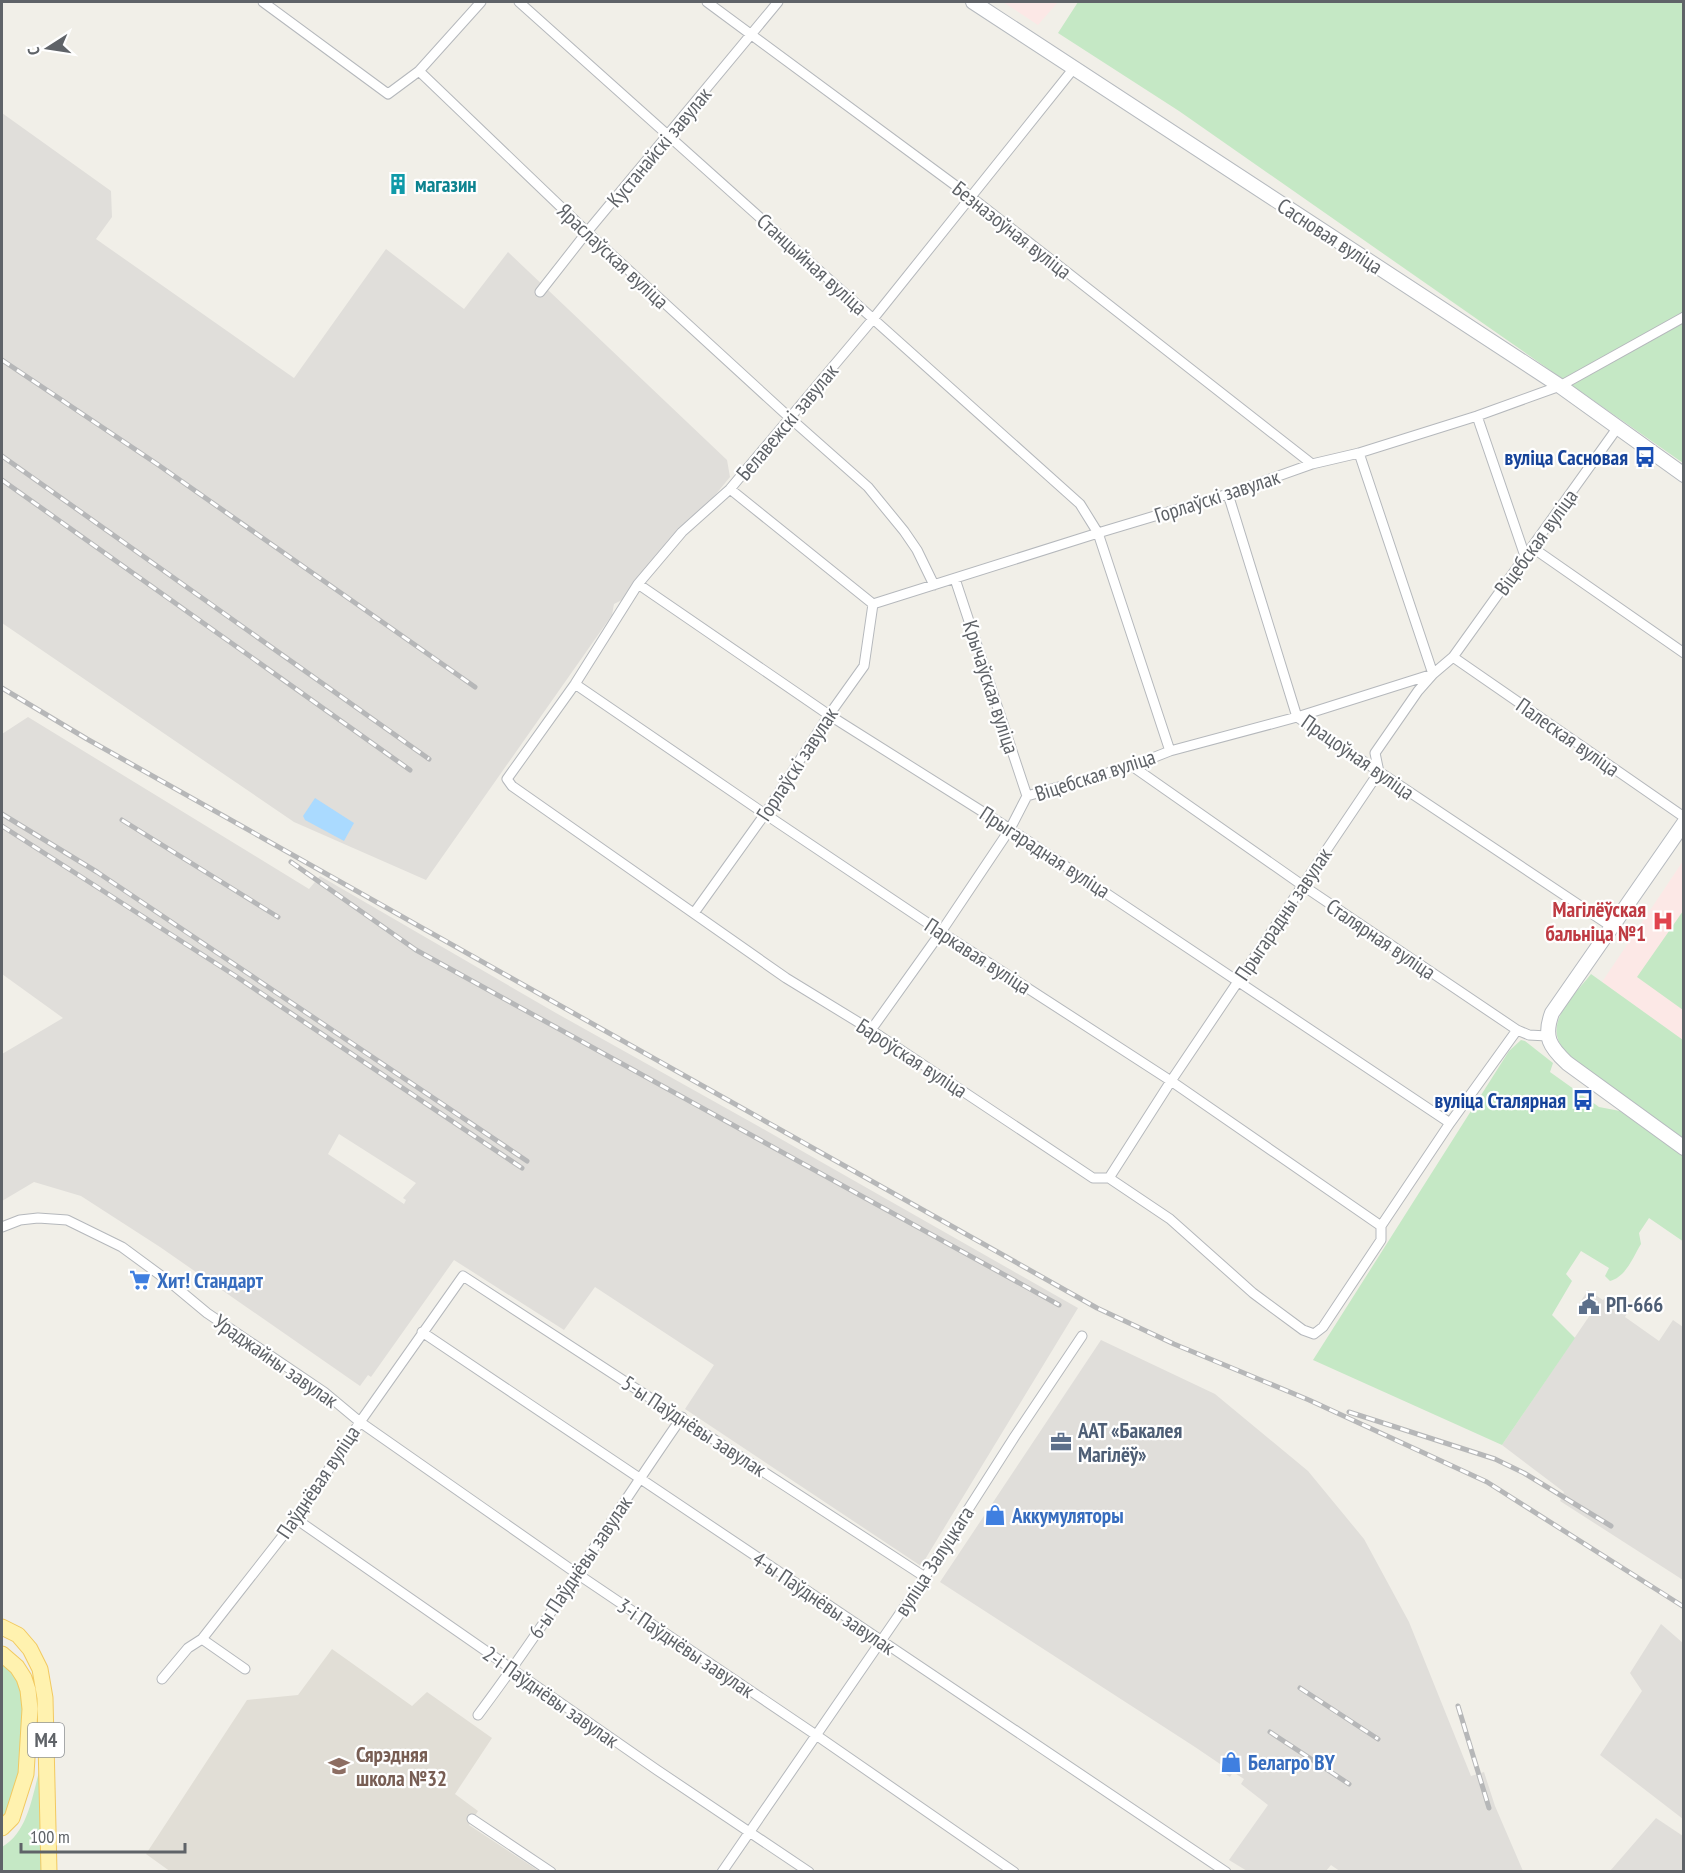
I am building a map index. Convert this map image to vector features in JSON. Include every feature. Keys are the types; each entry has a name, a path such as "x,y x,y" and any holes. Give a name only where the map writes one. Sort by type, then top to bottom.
{"main road":[{"name":"Сасновая вуліца","path":"973,2 1560,386 1683,476"},
{"path":"1683,823 1552,1013 1547,1036 1554,1050 1567,1064 1683,1148"},
{"name":"М4","path":"2,1627 18,1635 30,1649 40,1669 45,1698 49,1872"},
{"name":"М4","path":"2,1654 17,1667 24,1678 30,1709 26,1774 12,1818 2,1828"}],"street":[{"path":"263,2 388,94 419,71 481,2"},
{"name":"Станцыйная вуліца","path":"519,2 1080,504 1098,533"},
{"name":"Безназоўная вуліца","path":"706,2 971,197 1312,464"},
{"name":"Кустанайскі завулак","path":"540,292 778,2"},
{"name":"Белавежскі завулак","path":"507,779 575,684 638,584 682,532 730,489 790,418 873,319 1074,68"},
{"name":"Яраслаўская вуліца","path":"419,71 587,232 868,487 917,550 934,585"},
{"name":"Горлаўскі завулак","path":"694,913 765,814 829,715 864,666 873,604 1228,494 1312,464 1359,453 1477,416 1560,386 1683,317"},
{"path":"1477,416 1525,556"},
{"name":"Віцебская вуліца","path":"1454,657 1618,427"},
{"path":"1359,453 1433,674"},
{"path":"730,489 873,604"},
{"name":"Працоўная вуліца","path":"1228,494 1297,717 1612,927"},
{"path":"1098,533 1170,751"},
{"path":"1533,548 1683,652"},
{"name":"Крычаўская вуліца","path":"955,579 1027,795"},
{"name":"Прыгарадная вуліца","path":"638,584 829,715 1010,829 1450,1123"},
{"path":"1379,772 1375,753 1418,690 1454,657"},
{"name":"Палеская вуліца","path":"1454,657 1683,817"},
{"name":"Віцебская вуліца","path":"871,1030 941,932 1010,829 1027,795 1132,766 1170,751 1297,717 1433,674"},
{"name":"Паркавая вуліца","path":"575,684 941,932 1171,1081 1382,1226"},
{"name":"Сталярная вуліца","path":"1132,766 1302,885 1517,1030 1529,1035 1547,1036"},
{"name":"Прыгарадны завулак","path":"1109,1178 1171,1081 1379,772"},
{"name":"Бароўская вуліца","path":"507,779 513,786 786,978 871,1030 1093,1178 1109,1178 1170,1219 1253,1293 1303,1330 1314,1334 1323,1328 1381,1240 1382,1226"},
{"path":"1382,1226 1450,1123 1517,1030"},
{"name":"Ураджайны завулак","path":"2,1227 20,1220 38,1218 67,1220 110,1240 171,1283 207,1313 324,1392 360,1422"},
{"name":"Паўднёвая вуліца","path":"162,1678 188,1648 202,1639 296,1519 360,1422 463,1276"},
{"name":"5-ы Паўднёвы завулак","path":"463,1276 925,1577"},
{"name":"4-ы Паўднёвы завулак","path":"422,1332 1226,1872"},
{"name":"вуліца Залуцкага","path":"722,1872 925,1577 1082,1336"},
{"name":"6-ы Паўднёвы завулак","path":"478,1715 512,1670 682,1417"},
{"name":"3-і Паўднёвы завулак","path":"360,1422 576,1573 1014,1872"},
{"name":"2-і Паўднёвы завулак","path":"296,1519 657,1770 809,1872"},
{"path":"202,1639 245,1669"},
{"path":"472,1819 550,1872"}],"shaded area":[{"path":"1003,2 1058,2 1038,25"},
{"path":"2,113 111,191 112,217 96,239 294,378 386,249 464,309 508,252 727,460 730,477 634,594 614,604 612,615 426,880 294,822 2,623"},
{"path":"28,717 309,889 320,876 556,1013 1078,1308 921,1566 685,1409 714,1365 595,1287 564,1330 454,1260 371,1377 368,1375 360,1386 160,1247 81,1196 34,1182 2,1201 2,1054 63,1018 2,974 2,734","holes":["339,1134 416,1183 403,1198 406,1200 404,1204 328,1154"]},
{"name":"Магілёўская бальніца №1","path":"1683,861 1683,1040 1602,982"},
{"path":"1588,1290 1603,1300 1606,1296 1629,1310 1625,1317 1659,1341 1673,1320 1683,1327 1683,1580 1560,1501 1564,1492 1502,1445 1590,1315 1577,1307"},
{"path":"1101,1340 1215,1394 1308,1471 1364,1539 1409,1622 1471,1776 1484,1772 1495,1806 1523,1871 1341,1872 1331,1865 1326,1871 1247,1871 1229,1860 1268,1805 1241,1784 1244,1779 1233,1772 1230,1777 1220,1770 1223,1766 1195,1747 940,1582"},
{"path":"1661,1624 1683,1643 1683,1819 1600,1755 1642,1691 1630,1673"},
{"name":"Сярэдняя школа №32","path":"332,1649 412,1706 427,1692 492,1738 455,1794 478,1811 469,1825 539,1871 171,1872 146,1854 247,1700 298,1695"},
{"path":"1656,1818 1683,1836 1683,1871 1610,1871"}],"green space":[{"path":"1078,2 1683,2 1683,463 1179,111 1058,33"},
{"path":"1683,911 1683,1010 1637,977"},
{"path":"1591,974 1683,1040 1683,1138 1570,1058 1559,1042 1557,1023 1561,1014"},
{"path":"1521,1040 1553,1063 1550,1072 1599,1107 1620,1111 1683,1156 1684,1242 1649,1218 1639,1233 1641,1244 1628,1266 1616,1279 1610,1281 1605,1276 1609,1268 1581,1251 1566,1274 1572,1281 1552,1315 1575,1338 1502,1445 1313,1360 1509,1051"},
{"path":"2,1664 20,1683 25,1713 17,1795 2,1823"},
{"path":"39,1772 41,1871 2,1872 2,1847 10,1841 23,1824"}],"water":[{"path":"315,798 354,823 344,841 305,820 303,816"}],"railway":[{"path":"2,360 157,464 475,687"},
{"path":"2,456 429,759"},
{"path":"2,480 410,770"},
{"path":"2,688 87,739 1097,1308 1174,1344 1309,1400 1487,1482 1684,1607"},
{"path":"2,814 97,872 527,1161"},
{"path":"122,820 278,917"},
{"path":"2,826 234,975 522,1168"},
{"path":"291,862 416,950 1059,1305"},
{"path":"1349,1412 1495,1459 1524,1473 1611,1526"},
{"path":"1300,1688 1378,1739"},
{"path":"1458,1706 1489,1808"},
{"path":"1270,1732 1349,1784"}],"place":[{"name":"магазин","path":"398,184"},
{"name":"вуліца Сасновая","path":"1645,457"},
{"name":"Магілёўская бальніца №1","path":"1663,921"},
{"name":"вуліца Сталярная","path":"1583,1100"},
{"name":"Хит! Стандарт","path":"140,1280"},
{"name":"РП-666","path":"1589,1304"},
{"name":"ААТ «Бакалея Магілёў»","path":"1061,1442"},
{"name":"Аккумуляторы","path":"995,1515"},
{"name":"Белагро BY","path":"1231,1762"},
{"name":"Сярэдняя школа №32","path":"339,1766"}]}
